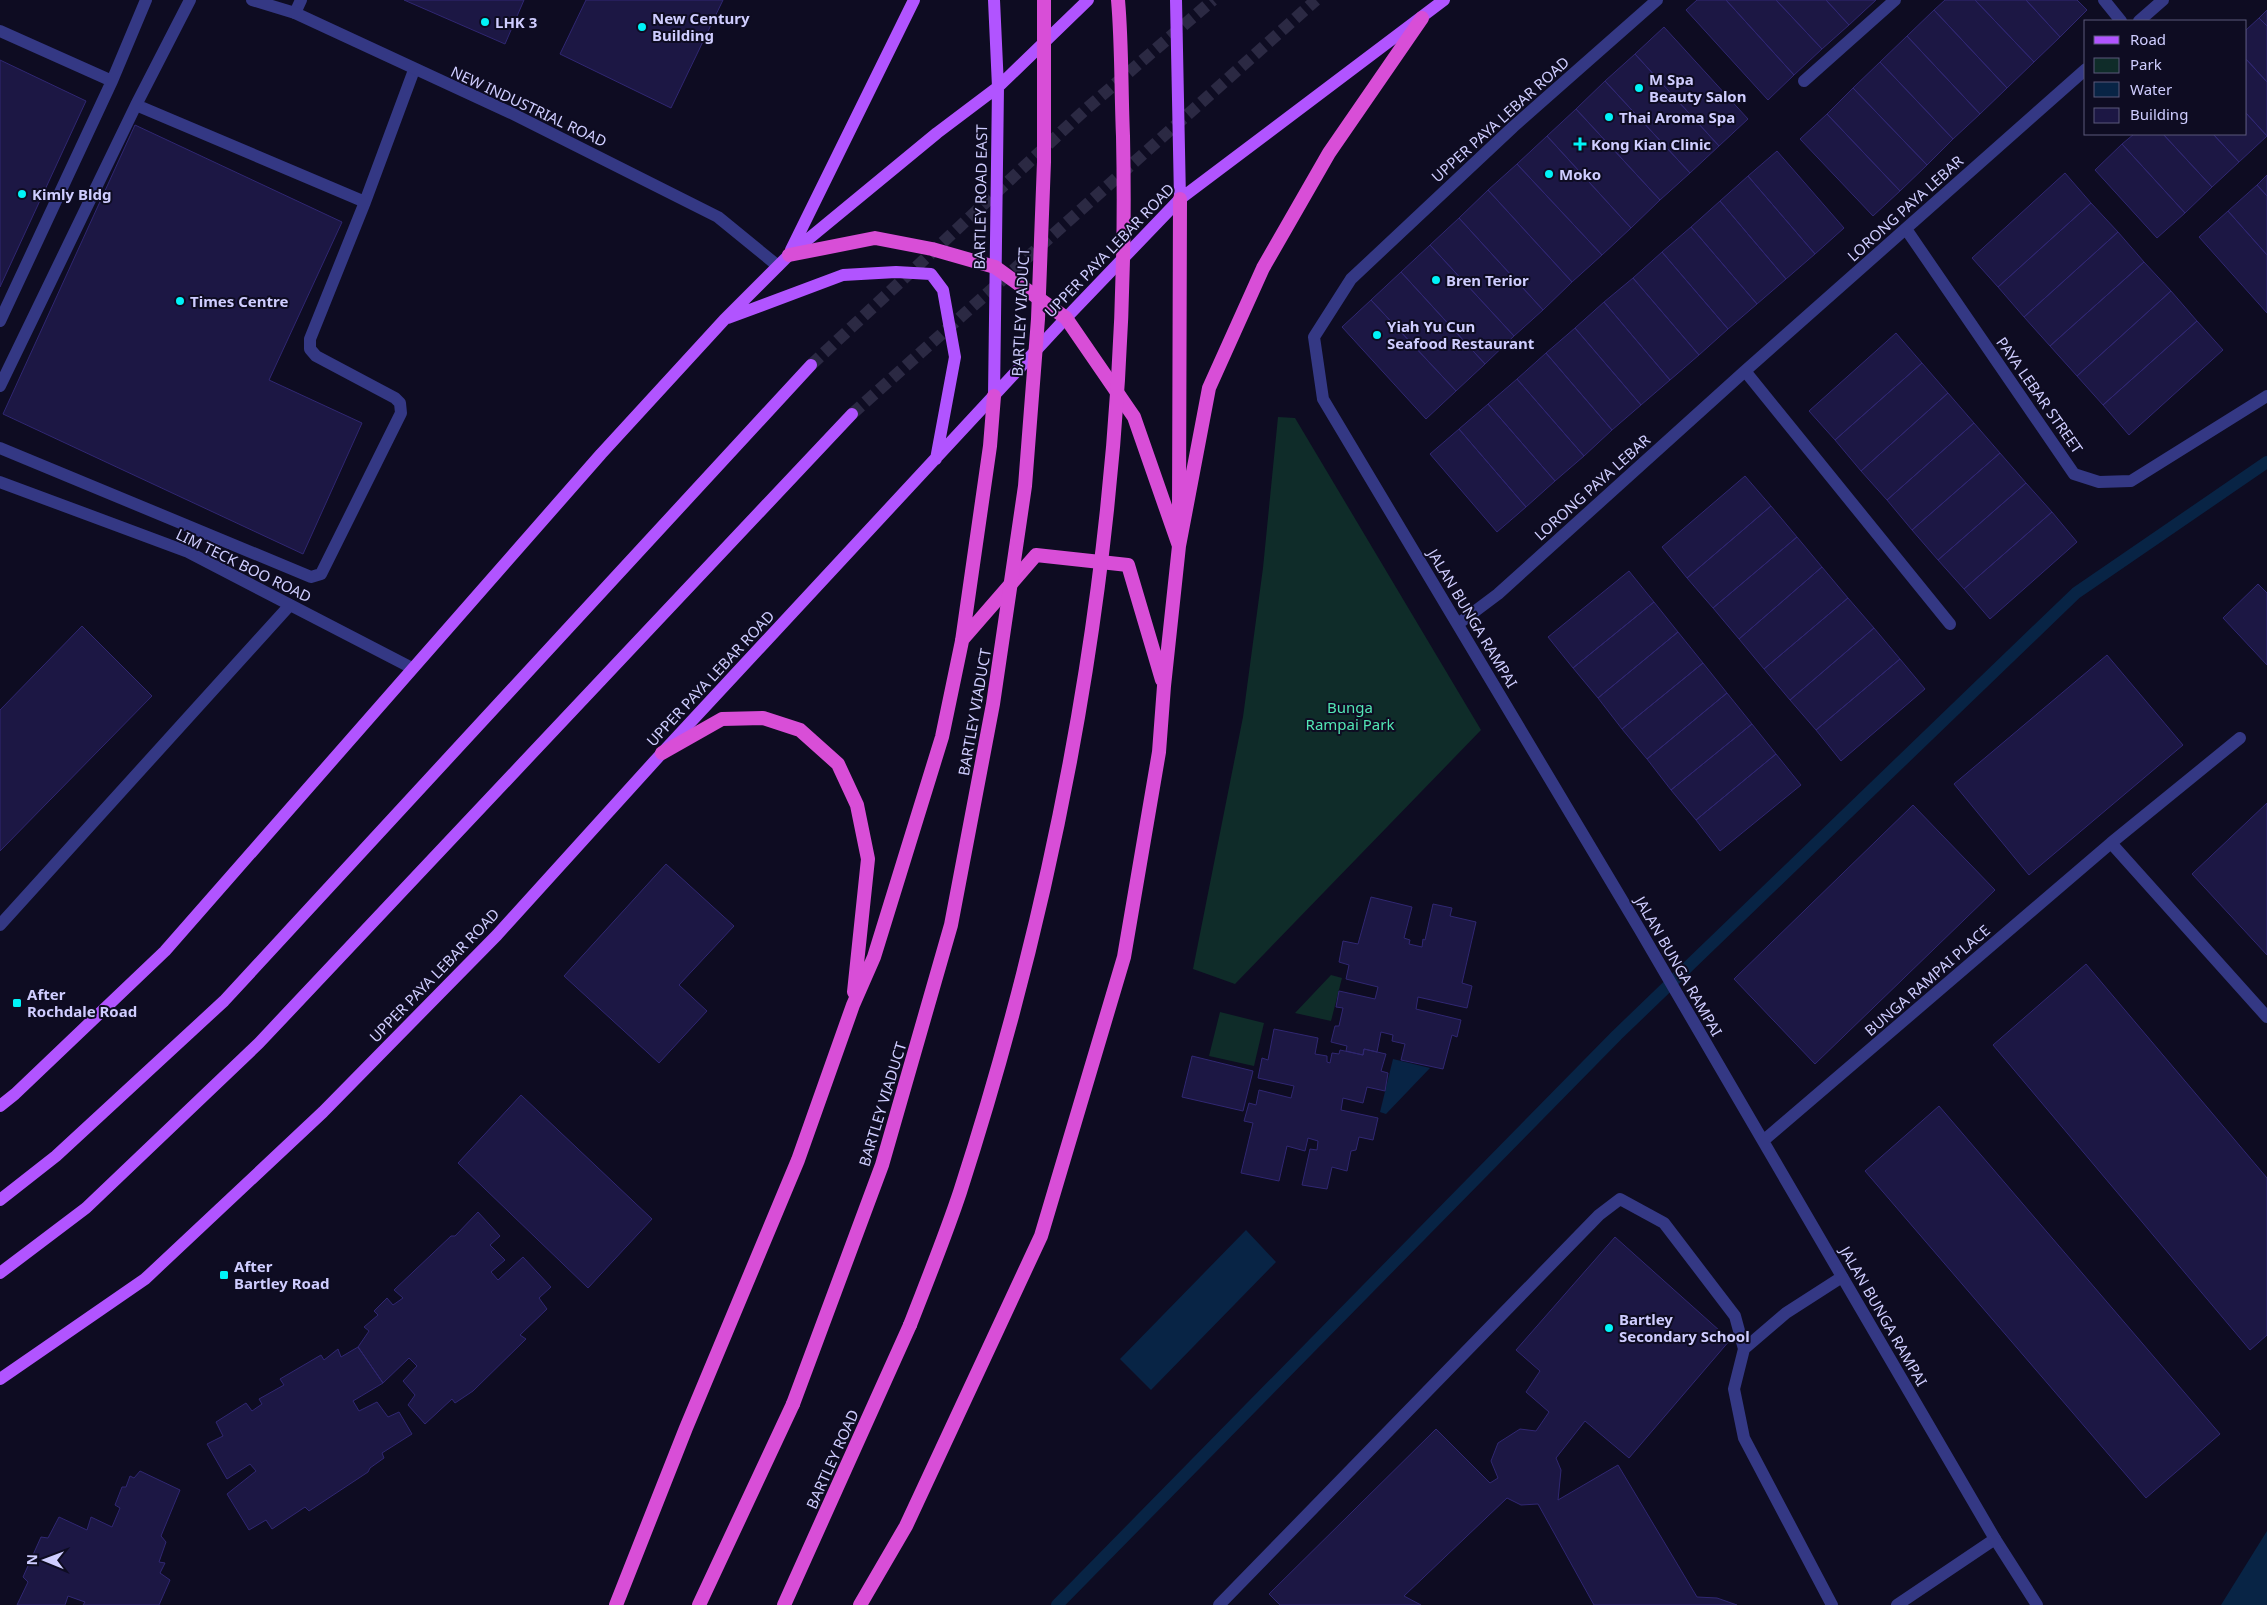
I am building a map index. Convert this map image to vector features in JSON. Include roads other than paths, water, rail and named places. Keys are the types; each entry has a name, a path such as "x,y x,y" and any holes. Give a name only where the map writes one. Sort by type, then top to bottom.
{"highway":[{"name":"BARTLEY VIADUCT","path":"699,1605 793,1404 882,1165 948,935 993,704 1025,486 1038,319 1044,162 1044,0"},
{"name":"BARTLEY ROAD","path":"784,1605 910,1326 959,1193 1006,1036 1051,864 1080,711 1106,518 1121,347 1124,197 1118,0"},
{"path":"860,1605 906,1526 1041,1236 1124,957 1159,752 1179,546 1209,388 1259,277 1329,153 1422,18"},
{"path":"1179,546 1180,199"},
{"path":"789,255 875,238 932,249 995,266 1066,318 1134,417 1179,546"},
{"path":"616,1605 690,1419 798,1160 853,1005 874,957 942,737 962,641 990,446 994,396"},
{"path":"962,641 1036,555 1128,564 1164,686"},
{"path":"662,753 722,719 763,718 800,730 838,764 857,805 868,859 853,1005"}],"main road":[{"path":"789,255 914,0"},
{"name":"BARTLEY ROAD EAST","path":"994,0 998,87 994,396"},
{"path":"0,1106 15,1094 165,951 600,454 724,320 789,255 936,133 998,87 1088,0"},
{"path":"1176,0 1180,199"},
{"name":"UPPER PAYA LEBAR ROAD","path":"0,1379 145,1279 323,1112 497,934 662,753 1066,318 1180,199 1444,0"},
{"path":"724,320 843,275 896,272 931,274 943,290 955,357 936,459"},
{"path":"0,1200 56,1156 224,1001 811,365"},
{"path":"0,1273 86,1208 259,1043 852,414"}],"street":[{"path":"0,321 112,81 146,0"},
{"path":"0,386 136,105 190,0"},
{"name":"NEW INDUSTRIAL ROAD","path":"252,0 295,13 414,70 511,113 718,217 778,266"},
{"path":"295,13 300,0"},
{"name":"UPPER PAYA LEBAR ROAD","path":"1314,337 1351,279 1513,127 1657,0"},
{"path":"1804,81 1895,0"},
{"path":"2104,0 2120,20"},
{"path":"2140,20 2163,0"},
{"path":"0,31 112,81"},
{"path":"0,448 311,577 321,574 401,412 400,403 395,398 316,356 310,349 310,339 365,202 414,70"},
{"name":"LORONG PAYA LEBAR","path":"1458,624 1498,594 1745,371 2084,71"},
{"path":"136,105 365,202"},
{"name":"PAYA LEBAR STREET","path":"1906,229 2074,474 2099,482 2131,481 2267,396"},
{"name":"JALAN BUNGA RAMPAI","path":"1314,337 1323,399 1640,930 1996,1539 2037,1605"},
{"path":"1745,371 1950,624"},
{"name":"LIM TECK BOO ROAD","path":"0,482 188,552 412,668"},
{"path":"0,925 290,605"},
{"name":"BUNGA RAMPAI PLACE","path":"1763,1141 2111,843 2240,738"},
{"path":"2111,843 2267,1017"},
{"path":"1219,1605 1599,1215 1620,1199 1664,1222 1735,1316 1744,1349 1734,1389 1744,1438 1832,1605"},
{"path":"1744,1349 1786,1313 1842,1277"},
{"path":"1897,1605 1996,1539"}],"water":[{"path":"1393,1059 1430,1068 1386,1114 1380,1112"},
{"path":"1246,1230 1276,1262 1151,1390 1120,1359"},
{"path":"2267,1531 2267,1605 2221,1605"}],"waterway":[{"path":"1057,1605 1617,1035 2076,593 2267,462"}],"tunnel":[{"path":"811,365 1086,109 1213,0"},
{"path":"852,414 1316,0"}],"place":[{"name":"LHK 3","path":"485,22"},
{"name":"New Century Building","path":"642,27"},
{"name":"M Spa Beauty Salon","path":"1639,88"},
{"name":"Thai Aroma Spa","path":"1609,117"},
{"name":"Kong Kian Clinic","path":"1580,144"},
{"name":"Moko","path":"1549,174"},
{"name":"Kimly Bldg","path":"22,194"},
{"name":"Bren Terior","path":"1436,280"},
{"name":"Times Centre","path":"180,301"},
{"name":"Yiah Yu Cun Seafood Restaurant","path":"1377,335"},
{"name":"After Rochdale Road","path":"17,1003"},
{"name":"After Bartley Road","path":"224,1275"},
{"name":"Bartley Secondary School","path":"1609,1328"}],"park label":[{"name":"Bunga Rampai Park","path":"1350,716"}]}
